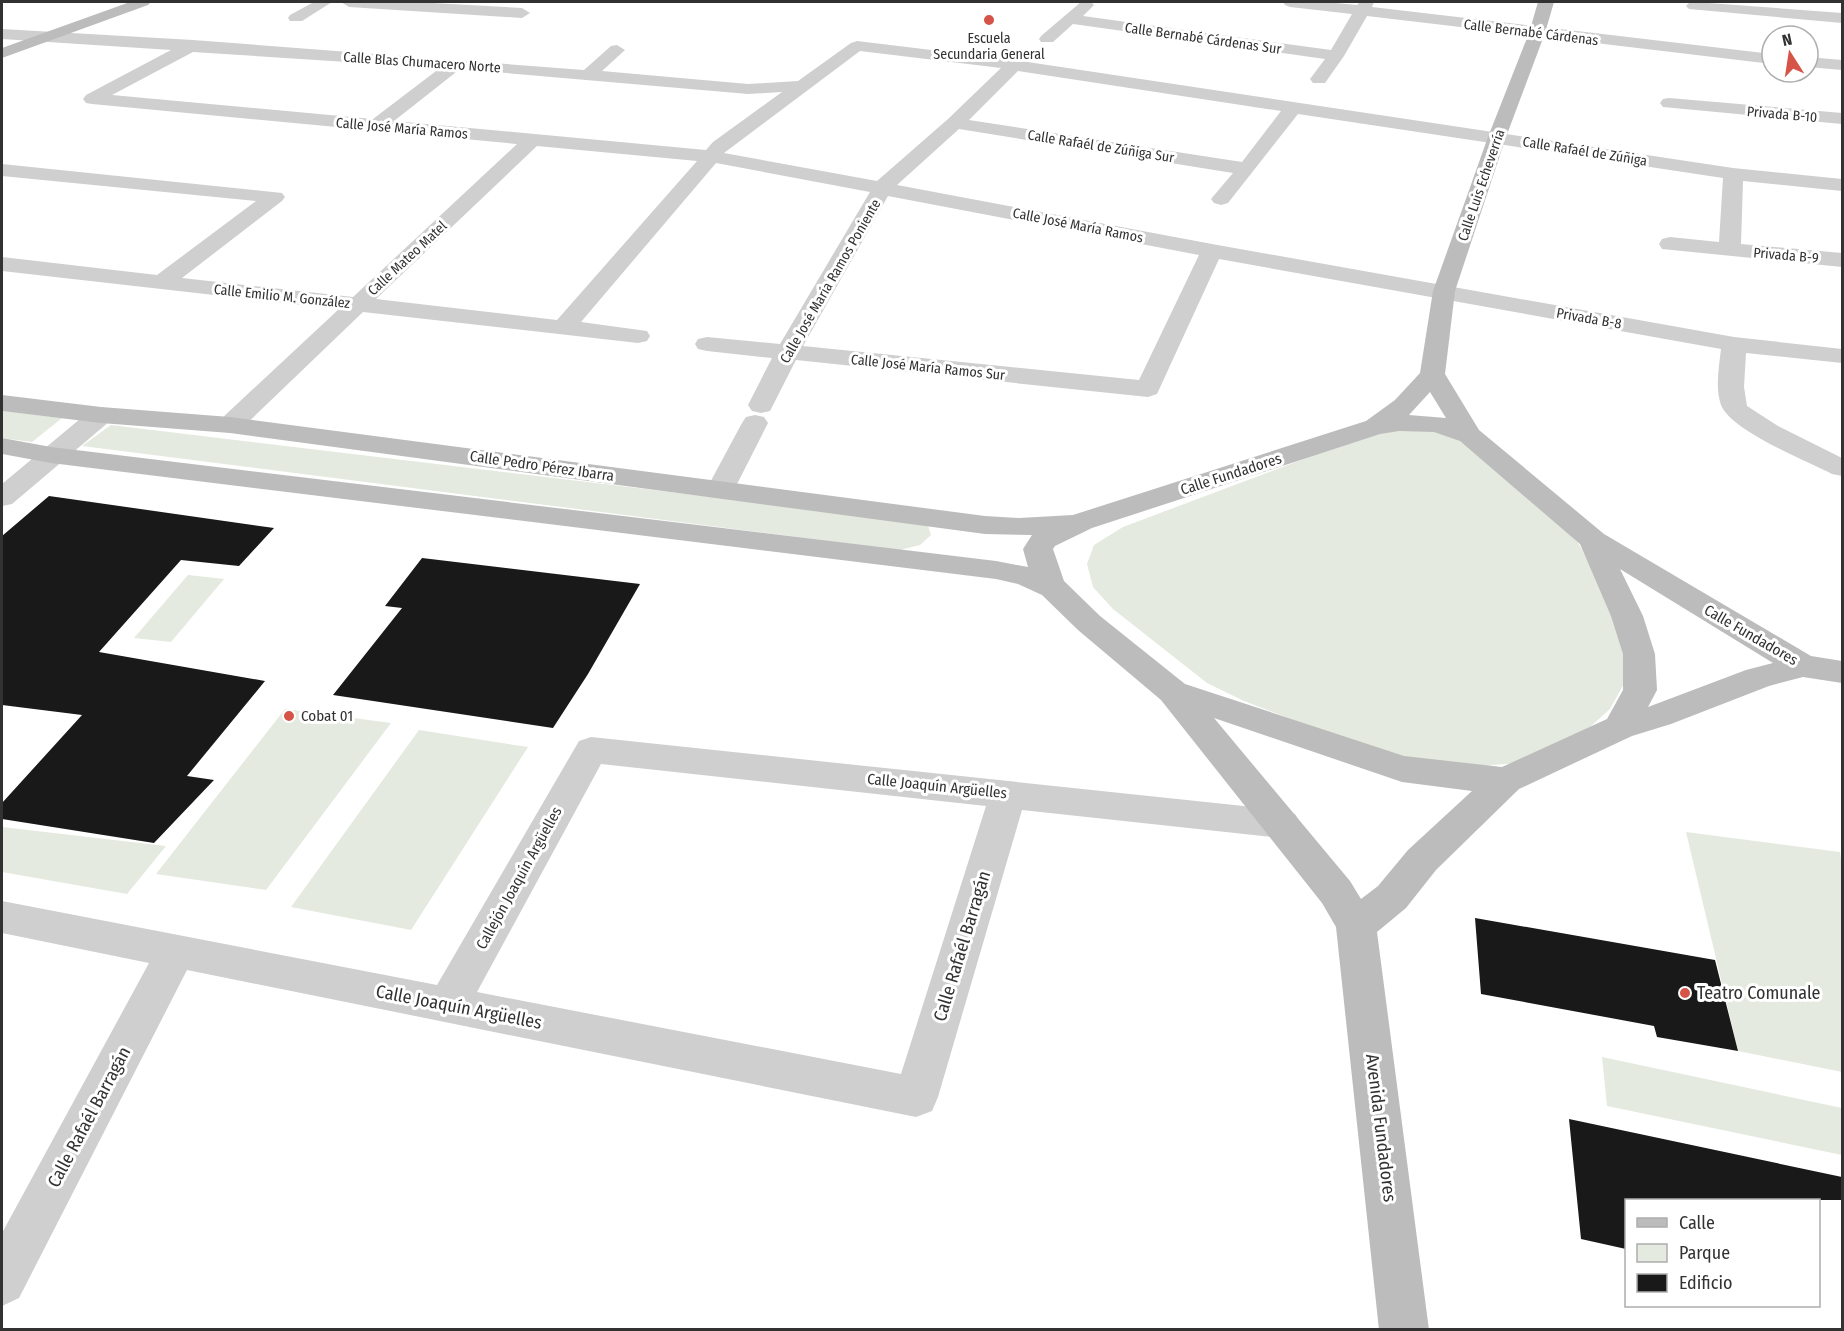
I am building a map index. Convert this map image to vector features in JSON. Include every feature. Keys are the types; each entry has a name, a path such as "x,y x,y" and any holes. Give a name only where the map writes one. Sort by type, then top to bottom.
{"main road":[{"path":"2,53 143,2"},
{"name":"Calle Luis Echeverría","path":"1432,374 1444,291 1497,137 1538,33 1546,2"},
{"path":"1375,427 1404,406 1432,374 1469,435"},
{"name":"Calle Pedro Pérez Ibarra","path":"2,403 101,415 230,425 914,516 1019,527 1082,522"},
{"name":"Calle Fundadores","path":"1402,422 1434,423 1469,435 1594,540 1803,666 1758,678 1659,716 1620,727 1506,780 1422,860 1392,897 1356,926 1336,892 1173,692 1089,623 1053,588 1046,577 1038,549 1043,540 1082,522 1375,427 1402,422"},
{"path":"2,446 51,455 996,570 1026,576 1053,588"},
{"path":"896,557 923,554 939,541 939,533 935,525 914,516"},
{"name":"Calle Fundadores","path":"1594,540 1600,559 1627,616 1639,654 1640,690 1620,727"},
{"path":"1803,666 1842,672"},
{"name":"Calle Fundadores","path":"1173,692 1402,769 1506,780"},
{"name":"Avenida Fundadores","path":"1356,926 1404,1329"}],"street":[{"path":"296,18 324,2"},
{"path":"349,2 522,13"},
{"path":"503,27 538,2"},
{"path":"1047,39 1090,2"},
{"name":"Calle Bernabé Cárdenas","path":"1290,2 1364,6 1732,62 1760,60"},
{"path":"1319,79 1336,57 1364,6"},
{"path":"1694,6 1741,6 1842,18"},
{"path":"1739,29 1741,6"},
{"name":"Calle Bernabé Cárdenas Sur","path":"1070,19 1336,57"},
{"name":"Calle Blas Chumacero Norte","path":"2,34 456,64 748,89 802,86"},
{"path":"230,48 254,34"},
{"name":"Calle José María Ramos","path":"193,45 92,99 711,156 1212,251 1444,291"},
{"name":"Calle Rafaél de Zúñiga","path":"802,86 857,46 1014,65 1733,174 1842,185"},
{"path":"588,75 617,50"},
{"path":"1820,63 1842,65"},
{"path":"376,126 456,64"},
{"name":"Calle José María Ramos Poniente","path":"720,490 787,353 883,188 955,123 1014,65"},
{"path":"563,328 711,156 734,135 802,86"},
{"path":"1721,108 1726,88"},
{"name":"Privada B-10","path":"1669,103 1842,119"},
{"path":"1221,199 1293,108"},
{"name":"Calle Rafaél de Zúñiga Sur","path":"955,123 1247,169"},
{"name":"Calle Mateo Matel","path":"230,425 532,140"},
{"path":"2,170 274,197 162,282"},
{"path":"1730,250 1733,174"},
{"name":"Privada B-9","path":"1670,244 1842,260"},
{"name":"Calle José María Ramos Sur","path":"707,344 1148,389 1212,251"},
{"name":"Calle Emilio M. González","path":"2,264 563,328"},
{"name":"Privada B-8","path":"1444,291 1734,344 1842,356"},
{"path":"563,328 638,336"},
{"path":"1734,344 1731,397 1736,410 1752,422 1842,468"},
{"path":"2,498 101,415"},
{"name":"Calle Joaquín Argüelles","path":"591,750 1282,824"},
{"name":"Callejón Joaquín Argüelles","path":"448,1005 591,750"},
{"name":"Calle Rafaél Barragán","path":"916,1097 1008,794"},
{"name":"Calle Joaquín Argüelles","path":"2,917 916,1097"},
{"name":"Calle Rafaél Barragán","path":"2,1281 176,952"}],"green space":[{"path":"2,411 62,418 32,442 2,438"},
{"path":"111,425 912,521 928,526 931,535 920,545 900,550 82,446"},
{"path":"1400,426 1465,436 1576,539 1606,594 1630,662 1626,680 1610,709 1590,727 1518,763 1456,768 1380,753 1244,701 1207,683 1113,609 1093,587 1087,564 1094,545 1123,527 1378,431"},
{"path":"188,575 224,579 171,642 134,638"},
{"path":"285,709 391,723 266,890 156,874"},
{"path":"419,730 528,747 411,930 291,907"},
{"path":"2,827 166,846 127,894 2,872"},
{"path":"1686,832 1840,852 1842,868 1842,1072 1738,1051"},
{"path":"1602,1057 1842,1108 1842,1155 1607,1106"}],"building":[{"path":"49,496 274,528 239,566 181,560 99,652 265,681 187,776 214,780 154,843 2,819 2,803 82,715 2,705 2,536"},
{"path":"422,558 640,584 588,674 553,728 333,695 402,608 385,606"},
{"path":"1475,918 1715,960 1738,1051 1657,1037 1654,1026 1481,994"},
{"path":"1569,1119 1842,1177 1842,1200 1625,1199 1625,1249 1581,1239"}],"place":[{"name":"Escuela Secundaria General","path":"989,20"},
{"name":"Cobat 01","path":"289,716"},
{"name":"Teatro Comunale","path":"1685,993"}]}
